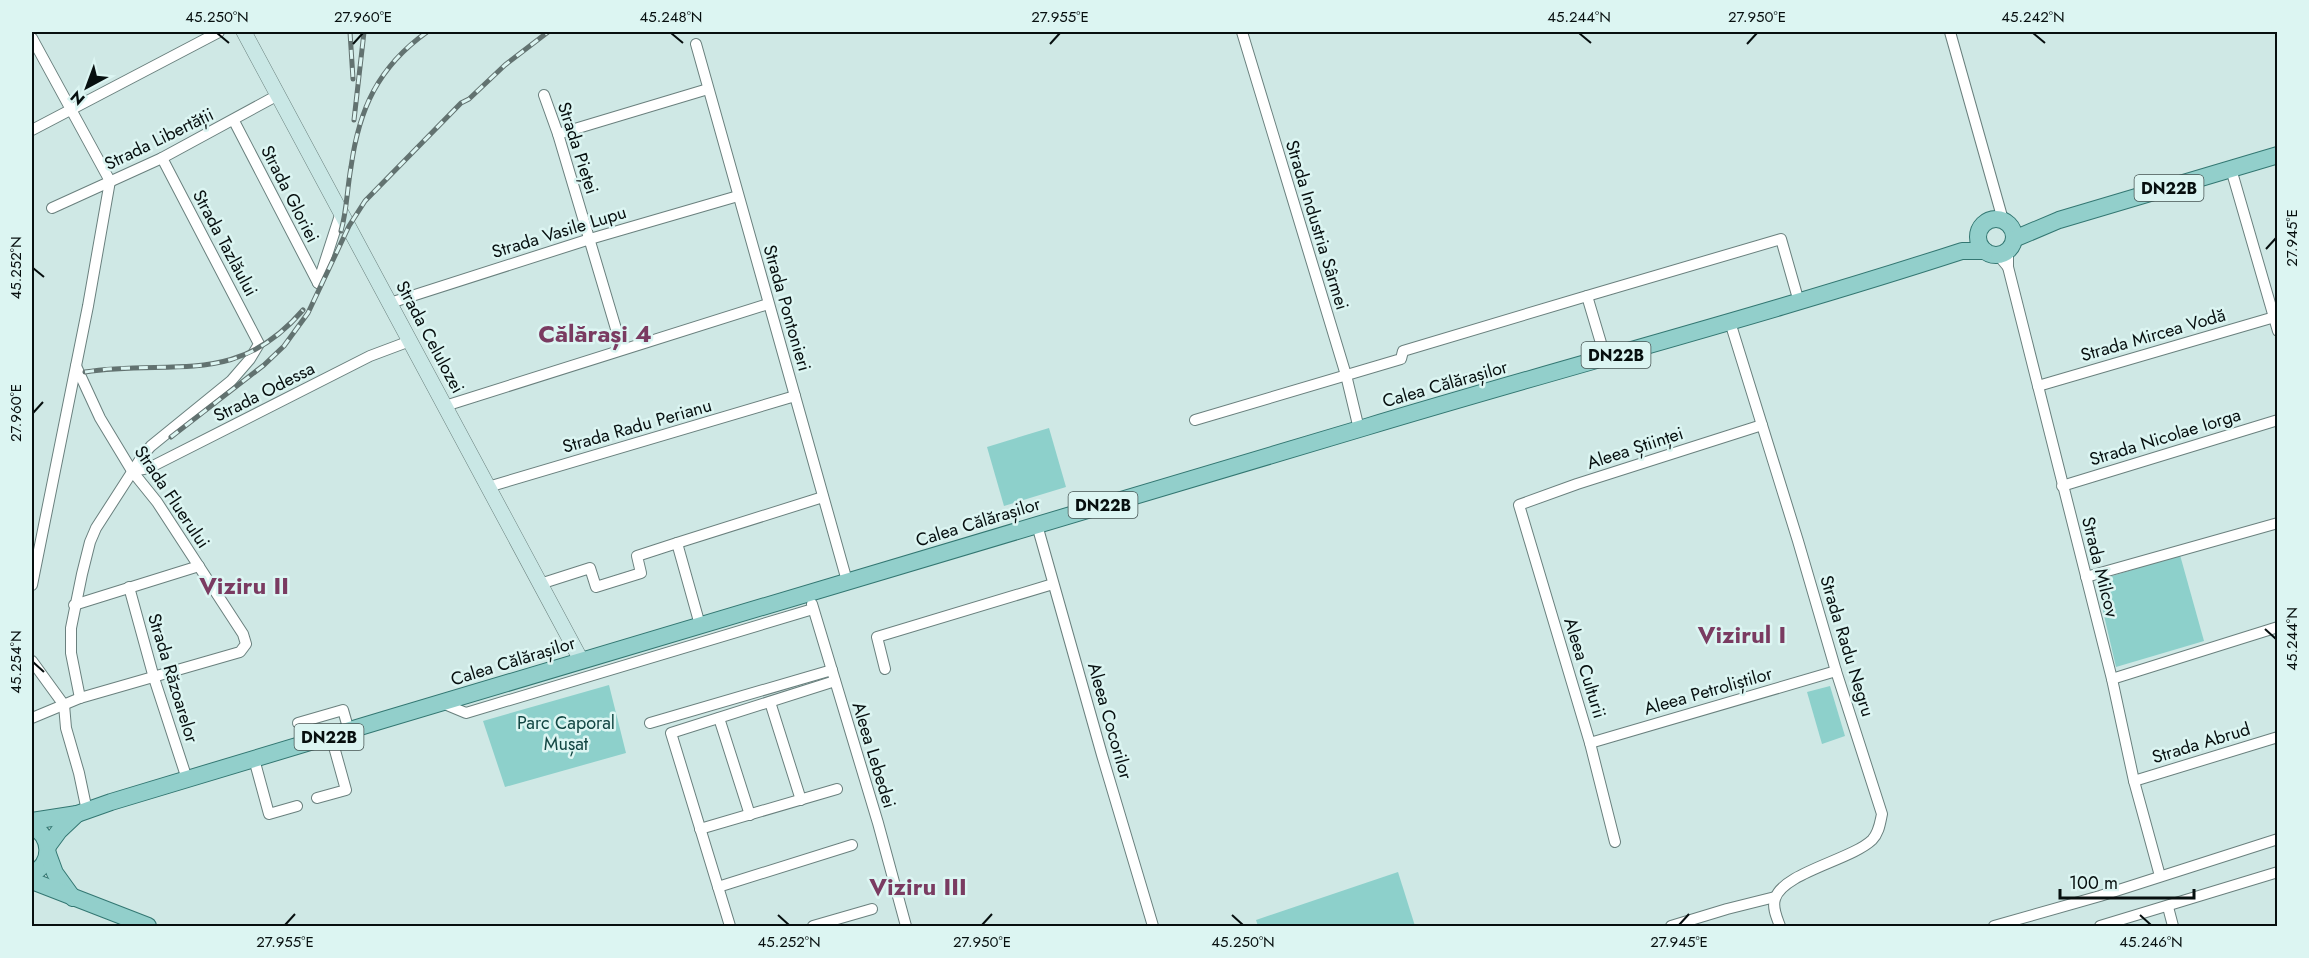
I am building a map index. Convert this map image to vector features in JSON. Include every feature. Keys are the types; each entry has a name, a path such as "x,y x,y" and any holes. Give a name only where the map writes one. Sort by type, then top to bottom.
{"main road":[{"name":"Calea Călărașilor","path":"32,821 82,813 187,779 700,625 811,601 847,581 1359,429 1799,302 1962,251 2003,244 2060,220 2277,154"},
{"name":"DN22B","path":"1979,233 1988,221 2003,244"},
{"name":"Calea Călărașilor","path":"1962,251 1979,233"},
{"path":"1979,233 1979,243 2003,244"},
{"name":"Calea Călărașilor","path":"48,850 58,831 82,813"},
{"path":"32,826 40,832 56,873 74,898"},
{"name":"DN22B","path":"32,874 40,868 48,850"},
{"path":"32,881 148,927"}],"street":[{"path":"32,585 110,181 32,36 36,32"},
{"path":"32,130 219,32"},
{"name":"Strada Celulozei","path":"244,32 581,660"},
{"name":"Strada Industria Sârmei","path":"1242,32 1346,375 1359,429"},
{"name":"Strada Milcov","path":"1950,32 2112,679 2134,781 2160,876"},
{"name":"Strada Pontonieri","path":"696,44 847,581"},
{"path":"558,134 708,89"},
{"name":"Strada Libertății","path":"52,208 162,158 234,121 278,95"},
{"name":"Strada Pieței","path":"544,95 558,134 622,349"},
{"name":"Strada Gloriei","path":"234,121 318,283 341,212"},
{"name":"Strada Tazlăului","path":"162,158 259,344"},
{"path":"2230,169 2276,316 2277,331"},
{"name":"Strada Vasile Lupu","path":"390,303 738,196"},
{"path":"1195,420 1401,358 1403,351 1781,239 1799,302"},
{"path":"1587,296 1601,343"},
{"path":"445,406 768,304"},
{"name":"Strada Mircea Vodă","path":"2038,386 2276,316"},
{"name":"Strada Radu Negru","path":"1730,322 1882,814 1880,828 1873,839 1864,846 1800,876 1786,885 1775,897"},
{"name":"Strada Odessa","path":"132,471 149,468 370,356 410,341"},
{"name":"Strada Odessa","path":"80,698 71,653 74,605 90,542 102,518 151,446 231,381 250,359 259,344"},
{"name":"Strada Fluerului","path":"76,366 100,418 132,471 157,502 243,634 246,644 240,652 154,678"},
{"name":"Strada Radu Perianu","path":"489,487 795,396"},
{"name":"Strada Nicolae Iorga","path":"2062,486 2277,420"},
{"name":"Aleea Științei","path":"1518,505 1587,480 1762,426"},
{"path":"540,584 590,568 596,587 608,584 641,573 638,556 823,497"},
{"name":"Aleea Culturii","path":"1518,505 1590,743 1615,842"},
{"path":"2086,577 2277,523"},
{"name":"Aleea Cocorilor","path":"1037,525 1154,927"},
{"path":"677,543 700,625"},
{"path":"74,605 199,566"},
{"path":"885,669 877,636 1053,584"},
{"name":"Strada Răzoarelor","path":"129,587 154,678 187,779"},
{"path":"442,703 466,713 811,601"},
{"name":"Aleea Lebedei","path":"811,601 878,823 906,927"},
{"path":"2112,679 2277,627"},
{"path":"32,661 64,705 66,728 79,772 82,813"},
{"name":"Aleea Petroliștilor","path":"1590,743 1836,671"},
{"path":"730,927 670,735 673,732 770,702 833,675"},
{"path":"650,723 833,675"},
{"path":"32,718 80,698 154,678"},
{"path":"770,702 801,800"},
{"path":"298,723 343,710 349,731"},
{"path":"719,718 750,815"},
{"path":"317,798 346,790 331,736"},
{"name":"Strada Abrud","path":"2134,781 2277,737"},
{"path":"254,759 269,814 297,806"},
{"path":"700,829 837,789"},
{"path":"1994,927 2277,839"},
{"path":"718,887 852,845"},
{"path":"2100,927 2277,872"},
{"path":"1671,927 1775,897 1774,905 1780,927"},
{"path":"2168,907 2173,927"},
{"path":"813,927 872,909"}],"green space":[{"path":"1049,428 1066,487 1004,506 987,447"},
{"path":"2180,555 2204,641 2116,667 2096,581"},
{"name":"Parc Caporal Mușat","path":"609,685 626,753 505,787 483,721"},
{"path":"1830,686 1845,736 1822,744 1807,692"},
{"path":"1398,872 1415,926 1258,926 1256,920"}],"railway":[{"path":"350,32 353,79"},
{"path":"354,120 364,32"},
{"path":"341,231 359,126 366,108 374,91 396,60 427,32"},
{"path":"171,437 264,365 284,346 308,313 349,226 365,201 461,103 469,99 505,65 548,32"},
{"path":"85,372 201,365 227,361 252,351 278,335 303,310"}],"district":[{"name":"Călărași 4","path":"595,334"},
{"name":"Viziru II","path":"244,586"},
{"name":"Vizirul I","path":"1742,635"},
{"name":"Viziru III","path":"918,887"}]}
